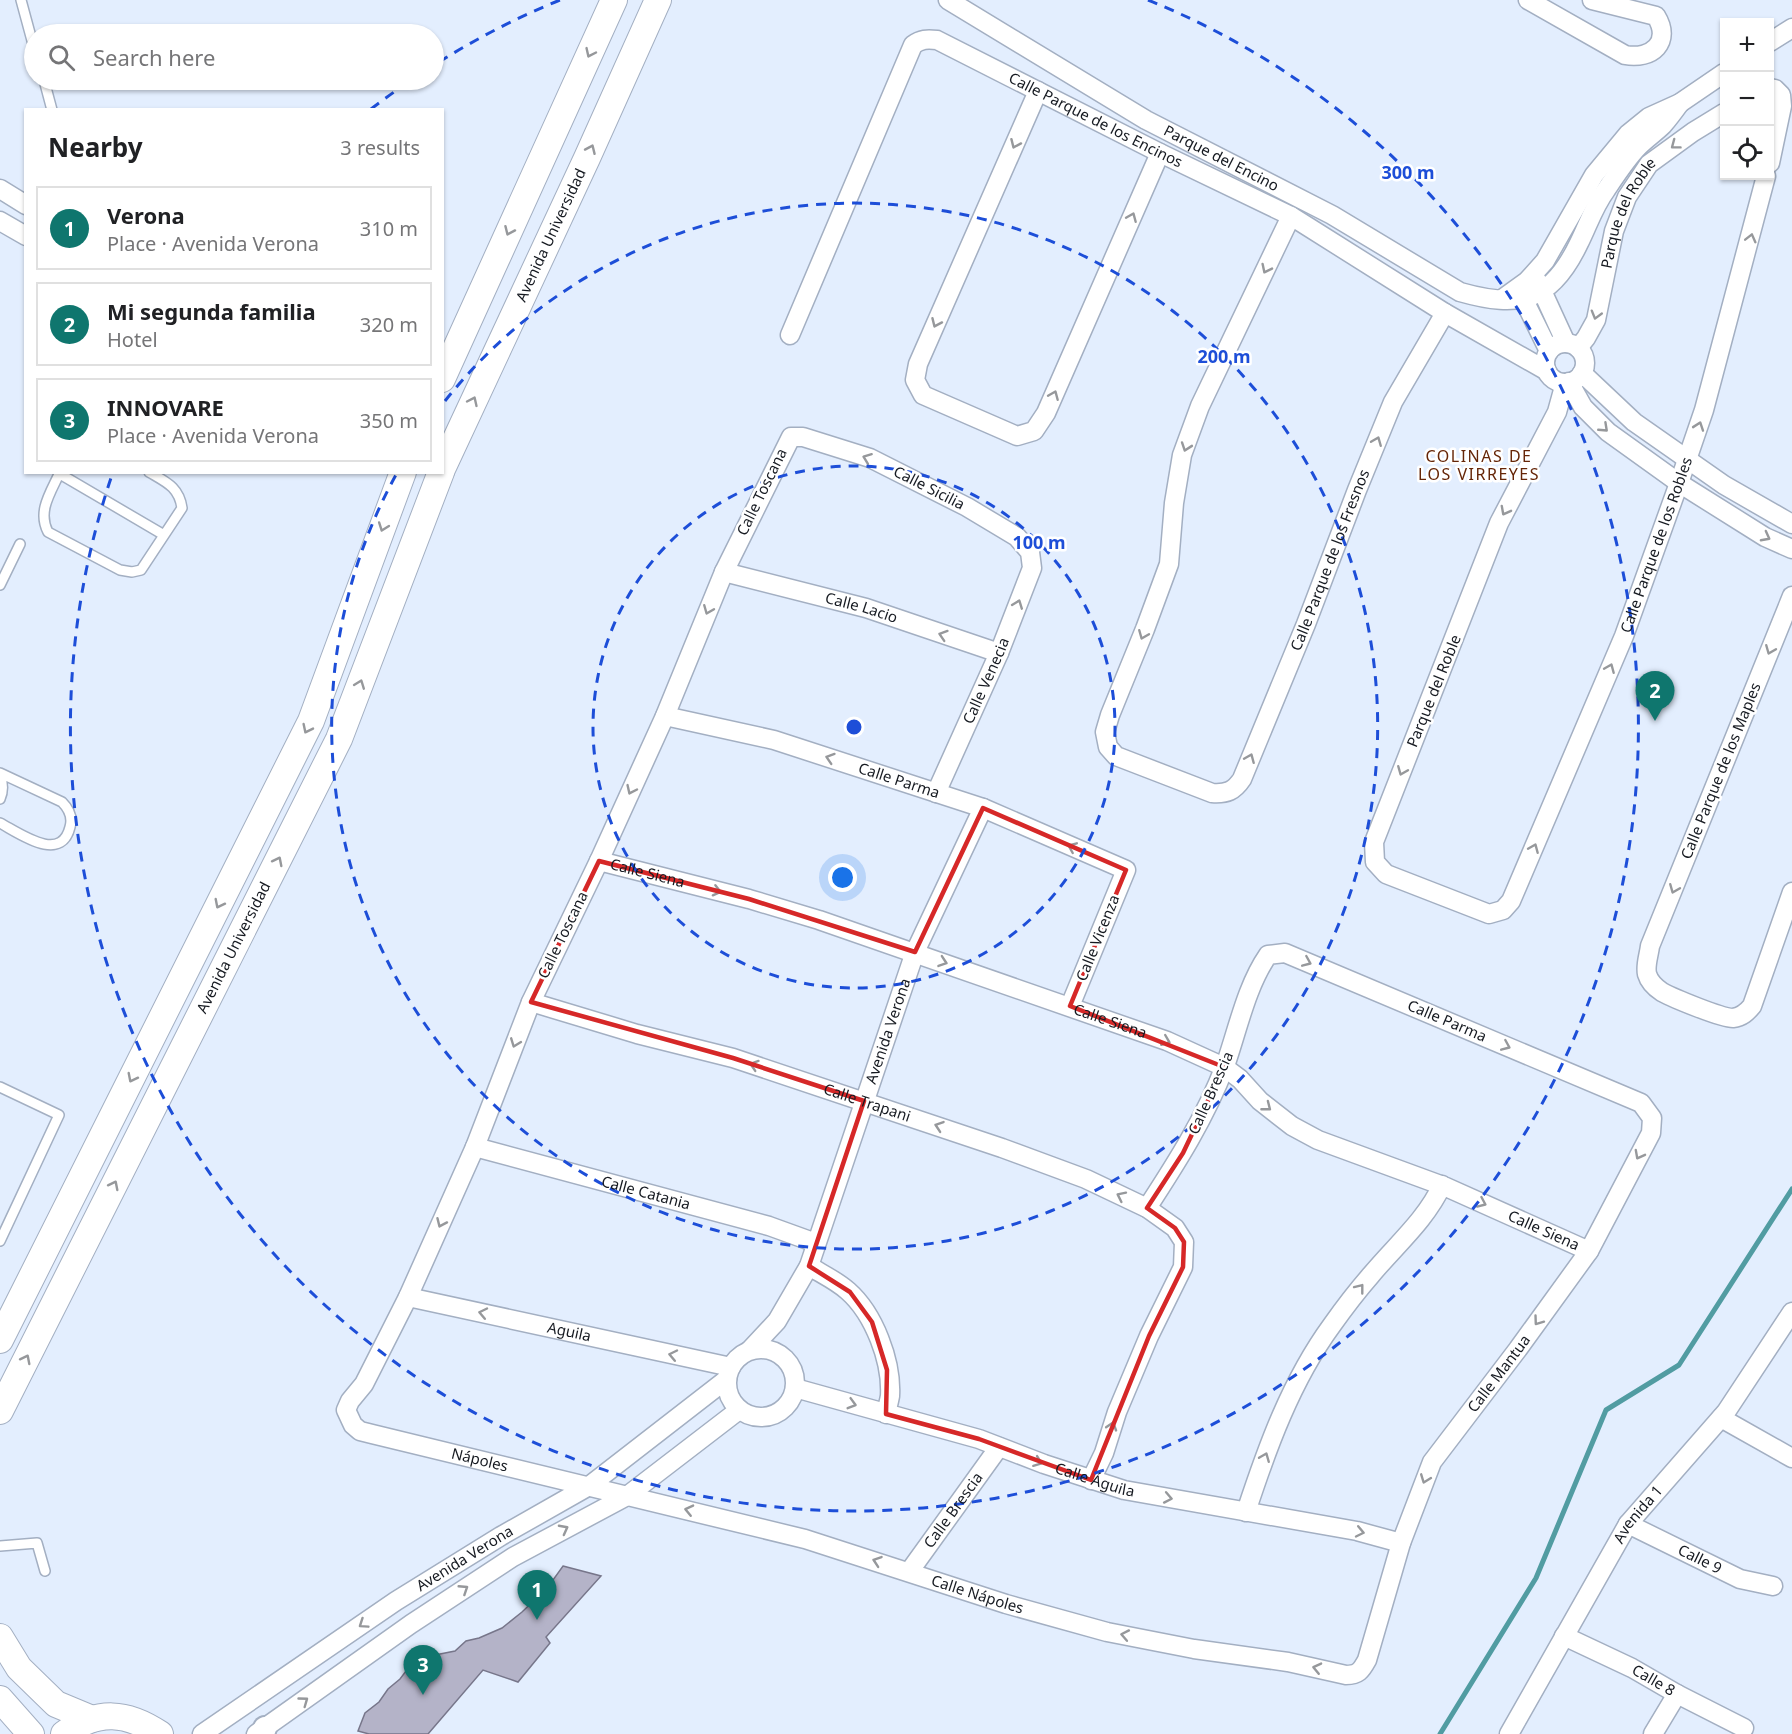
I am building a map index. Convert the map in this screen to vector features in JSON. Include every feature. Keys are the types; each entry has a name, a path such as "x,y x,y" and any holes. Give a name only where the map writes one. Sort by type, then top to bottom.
{"main road":[{"path":"444,375 614,0"},
{"name":"Avenida Universidad","path":"444,458 587,158 658,0"},
{"path":"0,1340 311,721 402,474"},
{"name":"Avenida Universidad","path":"0,1411 339,739 437,474"},
{"path":"0,1637 19,1668 56,1704 92,1719"},
{"path":"2,1705 31,1734"},
{"path":"64,1734 75,1726 92,1719 116,1716 140,1721 160,1734"}],"street":[{"name":"Parque del Encino","path":"948,0 1146,120 1332,215 1460,292 1480,297 1502,299 1542,292 1567,266 1595,206 1605,191 1638,147 1663,125 1680,103"},
{"path":"1528,0 1625,55 1638,57 1652,53 1663,37 1662,26 1656,16 1592,0"},
{"path":"1774,39 1792,28"},
{"name":"Calle Parque de los Encinos","path":"790,335 913,45 920,40 937,40 1160,153 1291,216 1445,313 1547,371"},
{"name":"Parque del Encino","path":"1521,294 1534,273 1545,261 1594,175 1628,134 1649,117 1680,103 1720,75"},
{"path":"1774,89 1781,95 1782,106 1774,124"},
{"path":"1038,91 918,364 915,381 923,395 1017,436 1034,431 1046,413 1160,153"},
{"name":"Parque del Roble","path":"1572,346 1586,338 1596,320 1614,231 1627,197 1649,164 1693,132 1720,116"},
{"name":"Calle Parque de los Robles","path":"1511,901 1624,636 1679,483 1704,410 1765,180"},
{"path":"0,189 24,204"},
{"name":"Calle Parque de los Fresnos","path":"1291,216 1200,406 1182,455 1174,503 1168,564 1105,732 1108,747 1116,756 1212,793 1223,794 1235,789 1242,778 1306,624 1357,490 1394,402 1445,313"},
{"path":"0,221 24,235"},
{"path":"1534,273 1572,346 1584,360 1572,380"},
{"path":"1521,294 1549,351"},
{"path":"1572,346 1559,344 1549,351 1546,358 1547,371 1551,378 1572,380 1724,485 1774,516 1792,524"},
{"path":"1572,380 1583,407 1608,432 1679,483 1765,537 1792,549"},
{"name":"Parque del Roble","path":"1511,901 1503,910 1489,914 1386,874 1375,862 1374,842 1499,523 1572,380"},
{"name":"Calle Sicilia","path":"804,436 870,458 967,507 1017,537 1030,552 1032,568"},
{"name":"Calle Toscana","path":"372,1434 360,1431 353,1425 346,1410 350,1401 364,1384 408,1297 476,1147 531,1002 665,716 724,572 787,442 791,437 804,436"},
{"name":"Calle Venecia","path":"936,793 999,653 1032,568"},
{"name":"Calle Lacio","path":"724,572 866,608 999,653"},
{"name":"Calle Parque de los Maples","path":"1792,596 1650,946 1647,963 1648,975 1655,986 1664,993 1720,1015 1733,1018 1744,1015 1752,1006 1792,892"},
{"name":"Calle Parma","path":"665,716 774,740 983,808 1126,870"},
{"name":"Avenida Verona","path":"750,1350 777,1321 809,1266 915,952 983,808"},
{"name":"Calle Siena","path":"599,861 759,902 915,952 1167,1041 1224,1067 1260,1101 1292,1126 1318,1140 1442,1185 1588,1251"},
{"name":"Calle Vicenza","path":"1070,1006 1126,870"},
{"name":"Calle Parma","path":"1258,970 1268,955 1286,953 1641,1103"},
{"name":"Calle Brescia","path":"1147,1208 1206,1112 1258,970"},
{"name":"Calle Trapani","path":"531,1002 637,1034 733,1058 864,1101 1086,1179 1147,1208 1175,1228 1184,1242 1183,1267 1144,1346 1117,1412 1104,1453 1091,1480"},
{"name":"Calle Mantua","path":"1367,1660 1401,1543 1432,1462 1588,1251 1651,1132 1652,1118 1641,1103"},
{"name":"Calle Catania","path":"476,1147 769,1226 816,1243"},
{"path":"1246,1512 1280,1420 1310,1360 1330,1328 1371,1274 1424,1213 1442,1185"},
{"path":"809,1266 850,1292 872,1322 887,1370 890,1396 886,1414"},
{"name":"Aguila","path":"408,1297 729,1373"},
{"name":"Avenida 1","path":"1509,1734 1628,1524 1721,1418 1792,1312"},
{"path":"773,1351 777,1321"},
{"path":"762,1348 783,1356 795,1376 795,1388 787,1407 769,1417 748,1416 732,1402 727,1391 729,1373 742,1354 750,1350 762,1348"},
{"name":"Avenida Verona","path":"202,1734 396,1601 501,1536 589,1486 729,1373"},
{"name":"Calle Águila","path":"795,1388 979,1438 1124,1490 1357,1531 1401,1543"},
{"name":"Avenida Verona","path":"261,1732 411,1624 513,1557 627,1496 739,1410"},
{"path":"1721,1418 1792,1458"},
{"name":"Nápoles","path":"372,1434 589,1486"},
{"name":"Calle Brescia","path":"909,1572 999,1447"},
{"name":"Calle Nápoles","path":"589,1486 805,1539 1006,1604 1107,1632 1194,1649 1288,1662 1346,1675 1353,1675 1361,1671 1367,1660"},
{"name":"Calle 9","path":"1628,1524 1740,1579 1773,1586"},
{"path":"501,1536 513,1557"},
{"path":"396,1601 411,1624"},
{"name":"Calle 8","path":"1564,1636 1632,1668 1744,1728"},
{"path":"1653,1734 1677,1694"}],"lane":[{"path":"21,0 28,24"},
{"path":"47,90 51,108"},
{"path":"60,474 42,511 43,523 48,532 120,570 132,572 141,570 182,508 181,497 170,485 152,474"},
{"path":"62,474 164,535"},
{"path":"0,585 20,544"},
{"path":"0,774 3,793 0,799"},
{"path":"0,774 62,802 68,808 71,823 65,838 59,843 44,845 0,823"},
{"path":"0,1087 60,1115 0,1241"},
{"path":"0,1546 37,1543 45,1571"}],"highlighted area":[{"path":"983,808 1126,870 1070,1006 1224,1067 1183,1153 1147,1208 1175,1228 1184,1242 1183,1267 1149,1336 1091,1480 979,1439 886,1414 887,1370 872,1322 850,1292 809,1266 864,1101 733,1058 531,1002 599,861 749,899 915,952"}],"building":[{"path":"563,1566 601,1576 546,1637 550,1643 518,1682 483,1670 428,1734 369,1734 358,1731 365,1713 379,1702 409,1667 435,1655 455,1651 466,1641 502,1628 548,1587"}],"waterway":[{"path":"1440,1734 1536,1578 1606,1410 1679,1365 1792,1189"}],"place":[{"name":"Mi segunda familia","path":"1655,721"},
{"name":"Verona","path":"537,1620"},
{"name":"INNOVARE","path":"423,1695"}],"district":[{"name":"COLINAS DE LOS VIRREYES","path":"1479,465"}]}
